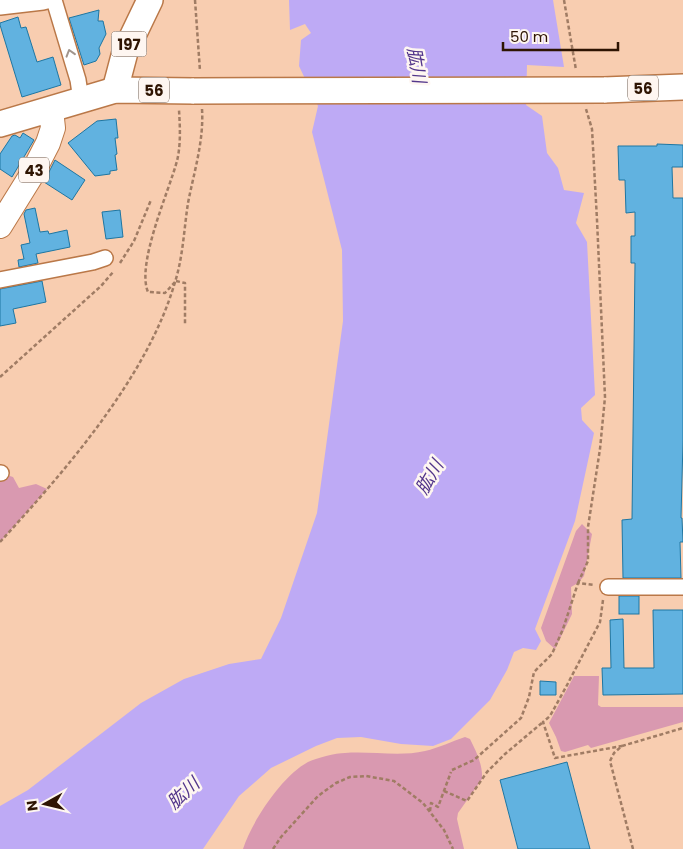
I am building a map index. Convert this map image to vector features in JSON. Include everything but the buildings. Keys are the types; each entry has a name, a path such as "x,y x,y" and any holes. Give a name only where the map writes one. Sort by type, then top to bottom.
{"highway":[{"name":"197","path":"115,90 125,52 150,0"},
{"name":"56","path":"0,124 115,90 594,95 683,87"}],"main road":[{"name":"43","path":"0,226 31,176 48,143 53,128 51,110"}],"street":[{"path":"0,6 52,0 78,80 81,100"},
{"path":"0,280 105,258"},
{"path":"606,590 683,587"}],"path":[{"path":"176,281 165,293 148,292 145,285 145,275 155,228 177,159 180,131 193,91 195,0"},
{"path":"564,0 577,72"},
{"path":"0,542 36,502 108,411 158,330 176,281 188,202 201,145 203,120 193,91"},
{"path":"430,812 431,803 438,807 451,771 474,760 521,718 529,697 534,672 552,654 588,561 588,527 600,449 605,397 598,220 592,129 594,95"},
{"path":"0,377 101,286 118,266 134,241 151,200"},
{"path":"176,281 184,283 185,324"},
{"path":"444,791 467,801 487,772 550,716 600,622 606,590 578,583"},
{"path":"543,722 555,758 622,746 683,728"},
{"path":"622,746 614,753 610,761 632,849"},
{"path":"273,849 318,796 336,783 350,778 366,776 394,781 423,803 444,830 453,849"}],"shaded area":[{"path":"0,473 13,477 19,488 36,484 47,489 0,542"},
{"path":"582,524 592,534 584,576 571,587 572,614 555,649 546,641 541,628 576,531"},
{"path":"574,676 599,676 598,705 601,707 683,707 683,722 591,748 588,745 565,752 561,751 549,723"},
{"path":"465,737 470,739 477,753 482,779 458,813 457,819 464,849 243,849 253,826 269,800 288,778 308,762 341,753 415,753"}],"water":[{"name":"肱川","path":"289,0 553,0 564,67 527,65 526,105 542,116 547,153 558,168 564,190 584,193 576,223 587,242 595,395 581,408 582,420 594,433 575,521 535,629 541,641 536,650 523,648 514,652 507,670 490,700 451,739 433,746 401,744 361,737 337,738 316,746 271,768 239,796 203,849 0,849 0,806 28,790 141,703 184,679 229,664 261,659 281,618 317,513 343,321 342,250 312,132 318,106 299,66 301,40 311,33 305,24 290,30"}]}
